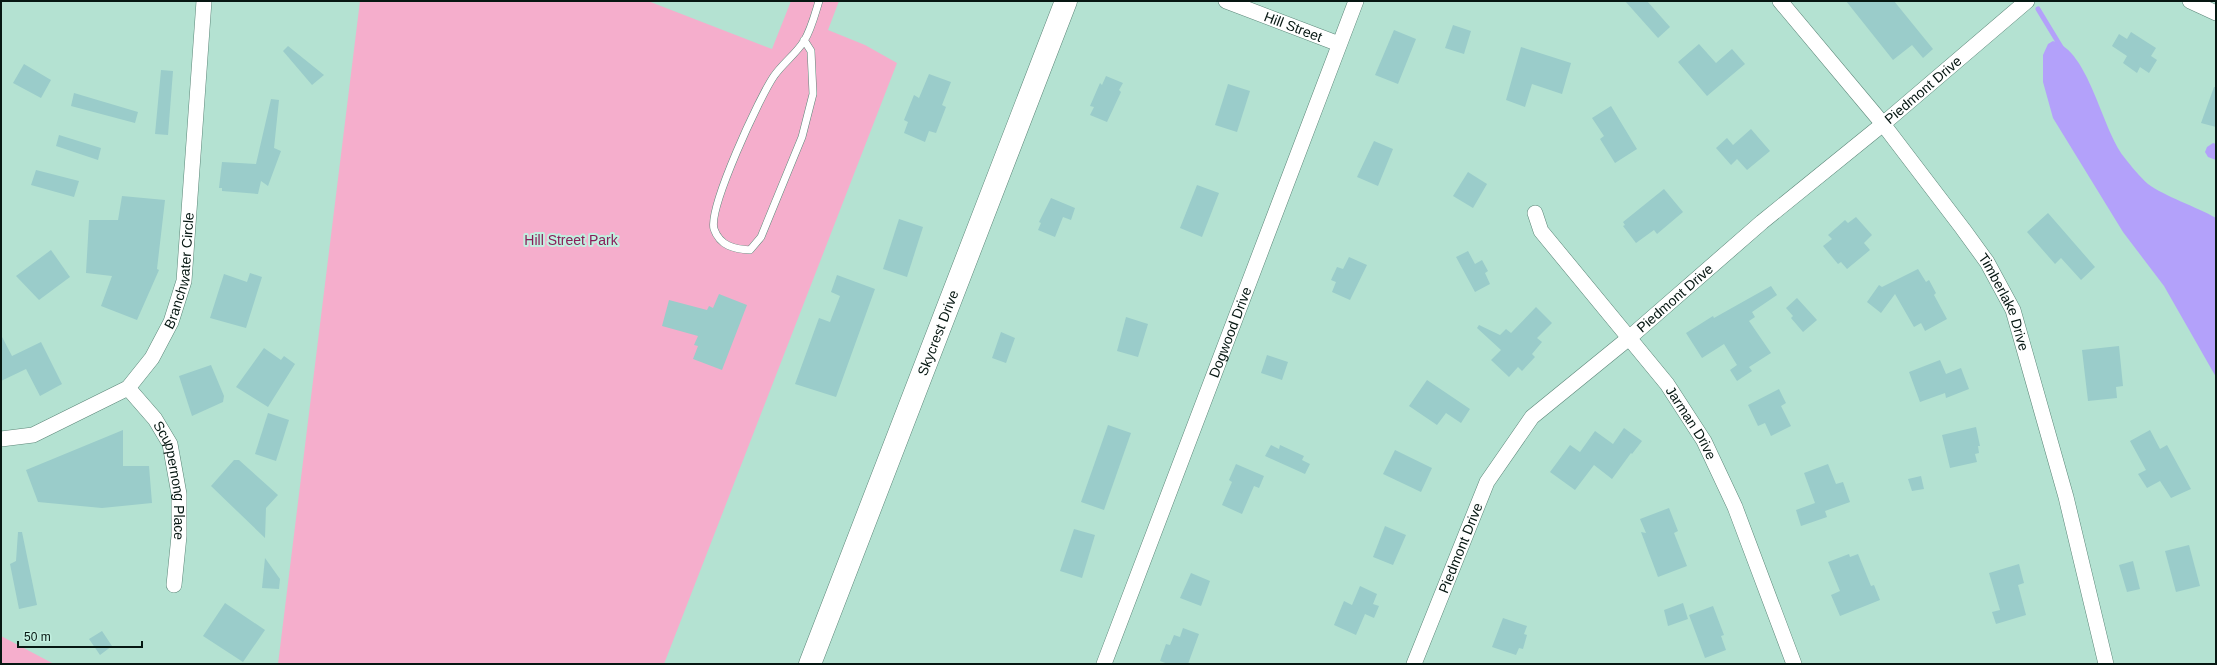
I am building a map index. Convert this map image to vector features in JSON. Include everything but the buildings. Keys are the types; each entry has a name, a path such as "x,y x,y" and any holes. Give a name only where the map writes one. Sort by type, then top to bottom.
{"main road":[{"name":"Skycrest Drive","path":"810,664 1066,1"}],"street":[{"name":"Branchwater Circle","path":"1,439 33,435 128,388 152,358 172,322 184,281 204,1"},
{"name":"Hill Street","path":"1226,1 1339,44"},
{"name":"Dogwood Drive","path":"1104,664 1356,1"},
{"name":"Timberlake Drive","path":"1780,1 1883,124 1987,262 2013,310 2066,497 2106,664"},
{"name":"Piedmont Drive","path":"1414,664 1487,482 1532,417 1629,338 1762,222 1883,124 2027,1"},
{"path":"2190,1 2216,13"},
{"name":"Jarman Drive","path":"1535,213 1541,231 1667,384 1704,441 1735,507 1794,664"},
{"name":"Scuppernong Place","path":"128,388 155,419 170,444 179,494 179,536 174,585"}],"lane":[{"path":"804,40 812,51 813,94 802,137 761,237 750,250 734,249 722,243 714,228 720,194 740,143 774,76 804,40 819,1"}],"green space":[{"name":"Hill Street Park","path":"360,1 648,1 772,49 791,1 839,1 828,30 865,45 897,63 664,664 278,664"},
{"path":"1,636 54,664 1,664"}],"shaded area":[{"path":"2053,41 2065,48 2076,59 2085,74 2116,144 2124,157 2139,175 2148,184 2155,188 2216,218 2216,377 2164,286 2123,232 2053,118 2043,82 2043,55 2048,44"},
{"path":"2213,143 2216,144 2216,160 2208,157 2205,152 2207,147"}],"waterway":[{"path":"2038,9 2061,47"}]}
